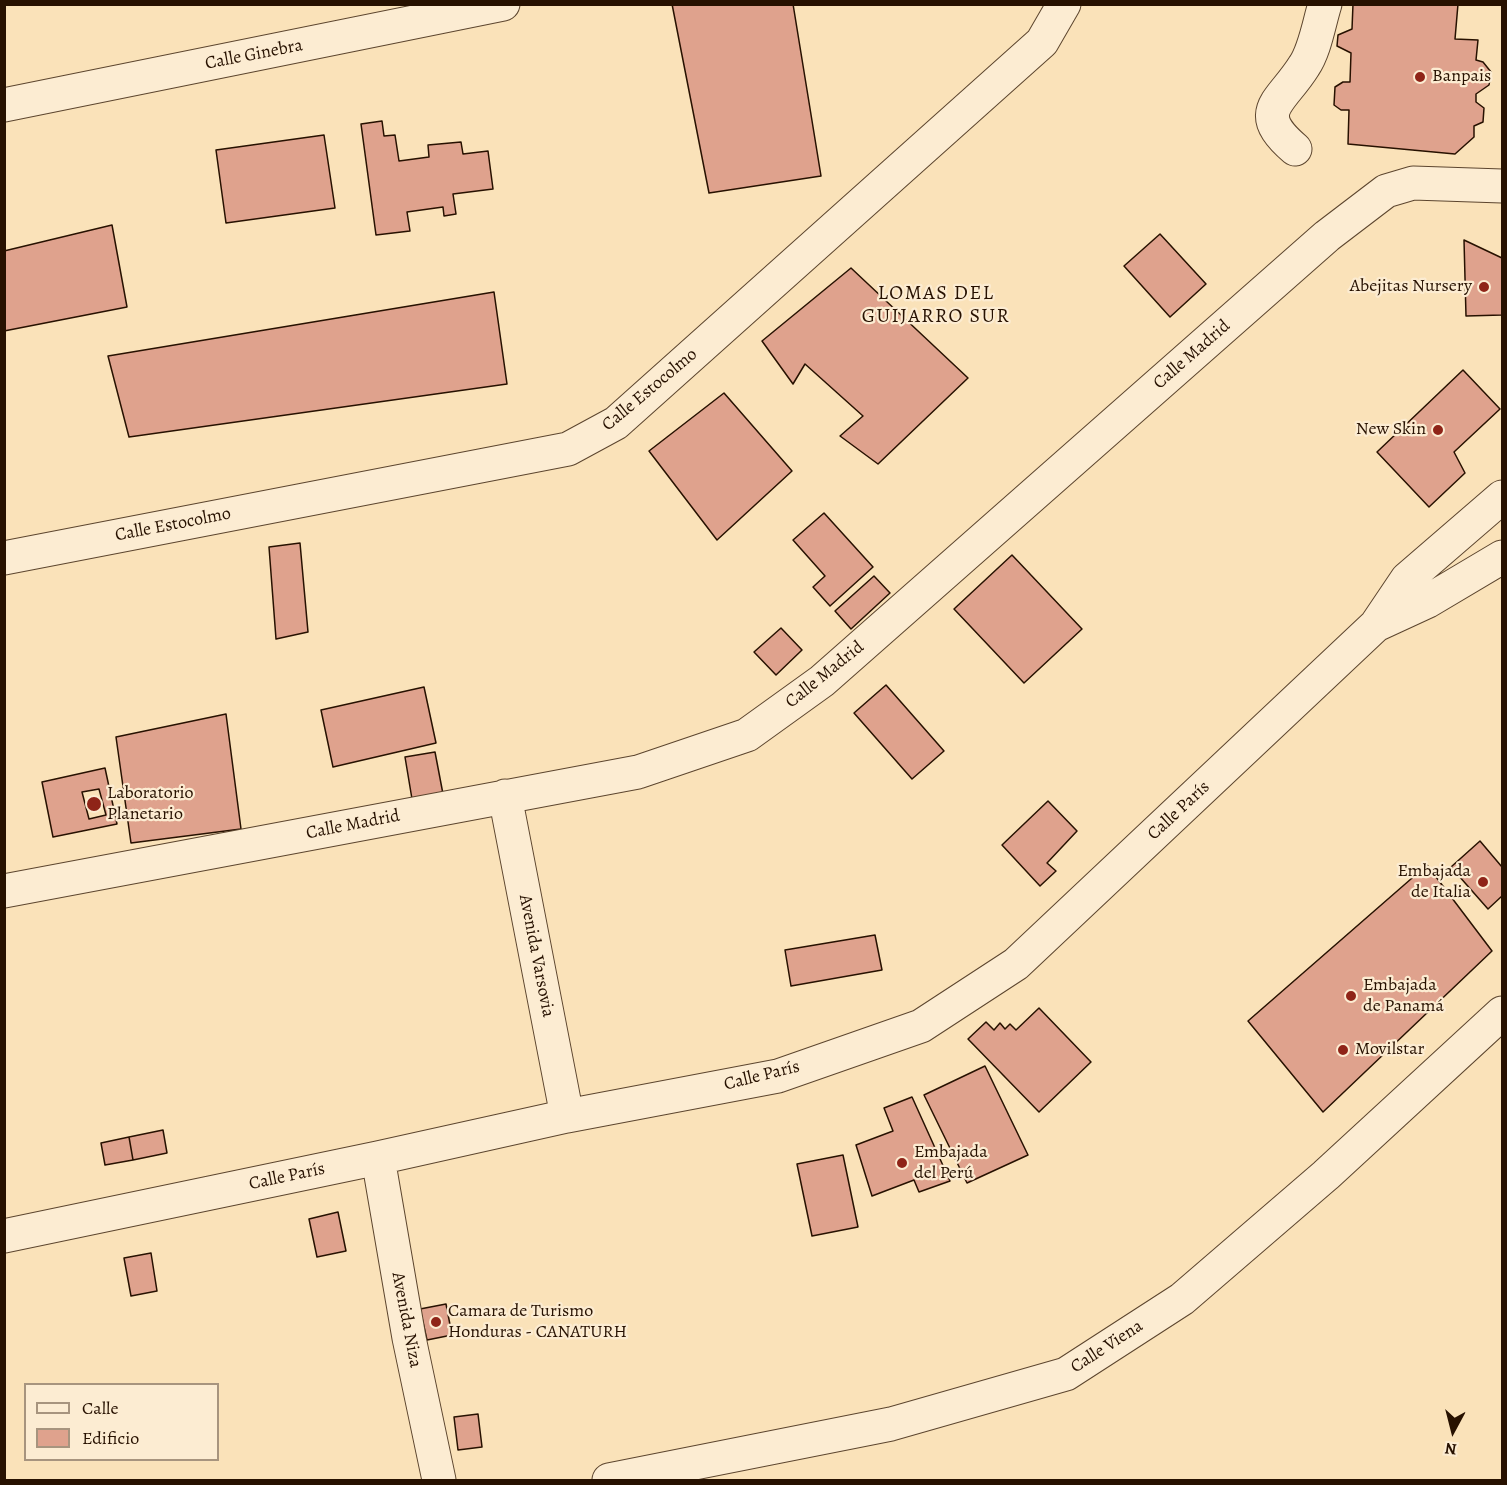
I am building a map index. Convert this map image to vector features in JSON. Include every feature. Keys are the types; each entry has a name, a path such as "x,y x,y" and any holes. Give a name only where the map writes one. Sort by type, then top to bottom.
{"street":[{"name":"Calle Ginebra","path":"4,105 503,4"},
{"name":"Calle Estocolmo","path":"4,558 568,449 598,434 616,423 1042,42 1064,4"},
{"path":"1295,149 1272,126 1271,114 1282,94 1306,65 1325,4"},
{"name":"Calle Madrid","path":"4,891 638,772 747,735 822,681 1327,236 1386,191 1413,183 1503,186"},
{"name":"Calle París","path":"4,1236 567,1116 778,1076 921,1026 1016,964 1376,626 1407,579 1503,497"},
{"name":"Calle París","path":"1376,626 1428,601 1503,557"},
{"name":"Avenida Varsovia","path":"505,796 567,1116"},
{"name":"Calle Viena","path":"609,1480 891,1424 1066,1374 1182,1299 1326,1175 1503,1013"},
{"name":"Avenida Niza","path":"378,1158 409,1338 439,1480"}],"building":[{"path":"672,4 793,4 821,176 709,193"},
{"name":"Banpais","path":"1353,4 1458,4 1455,39 1478,40 1476,60 1483,62 1491,72 1489,85 1476,94 1476,102 1484,108 1483,122 1474,126 1474,137 1455,154 1348,144 1349,110 1341,110 1334,105 1335,87 1343,82 1350,82 1351,53 1337,46 1338,35 1352,29"},
{"path":"382,121 384,136 395,135 399,161 429,157 428,145 461,142 463,154 488,151 493,189 453,194 456,214 444,216 443,207 407,212 410,231 376,235 361,124"},
{"path":"324,135 335,208 226,223 216,150"},
{"path":"112,225 127,307 4,331 4,251"},
{"path":"1160,234 1206,284 1170,317 1124,266"},
{"name":"Abejitas Nursery","path":"1464,240 1502,258 1502,315 1466,316"},
{"path":"851,268 968,378 878,464 840,436 863,416 805,364 793,384 762,341"},
{"path":"494,292 507,384 129,437 108,356"},
{"name":"New Skin","path":"1463,370 1500,409 1454,452 1465,473 1429,507 1377,452"},
{"path":"724,393 792,471 717,540 649,451"},
{"path":"824,513 873,567 830,606 813,587 825,576 793,540"},
{"path":"300,543 308,632 276,639 269,547"},
{"path":"1012,555 1082,629 1024,683 954,609"},
{"path":"874,576 890,593 851,629 835,611"},
{"path":"781,628 802,650 776,675 754,652"},
{"path":"886,685 944,751 912,779 854,713"},
{"path":"424,687 436,743 333,767 321,710"},
{"path":"226,714 241,829 131,843 116,737"},
{"path":"435,752 443,794 412,799 405,757"},
{"name":"Laboratorio Planetario","path":"105,768 117,824 53,837 42,782"},
{"name":"Laboratorio Planetario","path":"99,789 106,815 89,819 82,792"},
{"path":"1048,801 1077,831 1047,863 1056,871 1040,886 1002,845"},
{"name":"Embajada de Italia","path":"1480,841 1502,867 1502,896 1488,909 1451,867"},
{"path":"1427,865 1492,951 1323,1112 1248,1021"},
{"path":"875,935 882,970 791,986 785,950"},
{"path":"1039,1008 1091,1062 1039,1112 968,1039 986,1022 994,1030 1000,1023 1005,1029 1010,1024 1016,1030"},
{"path":"985,1066 1028,1155 967,1183 924,1095"},
{"name":"Embajada del Perú","path":"912,1097 950,1181 919,1192 914,1180 872,1196 856,1145 893,1131 884,1108"},
{"path":"163,1130 167,1153 133,1160 129,1137"},
{"path":"129,1137 133,1160 105,1165 101,1143"},
{"path":"843,1155 858,1227 812,1236 797,1164"},
{"path":"338,1212 346,1251 317,1257 309,1219"},
{"path":"151,1253 157,1291 131,1296 124,1258"},
{"name":"Camara de Turismo Honduras - CANATURH","path":"446,1304 452,1335 427,1340 420,1309"},
{"path":"478,1414 482,1447 458,1450 454,1417"}],"place":[{"name":"Banpais","path":"1420,77"},
{"name":"Abejitas Nursery","path":"1484,287"},
{"name":"New Skin","path":"1438,430"},
{"name":"Laboratorio Planetario","path":"94,804"},
{"name":"Embajada de Italia","path":"1483,882"},
{"name":"Embajada de Panamá","path":"1351,996"},
{"name":"Movilstar","path":"1343,1050"},
{"name":"Embajada del Perú","path":"902,1163"},
{"name":"Camara de Turismo Honduras - CANATURH","path":"436,1322"}],"district":[{"name":"LOMAS DEL GUIJARRO SUR","path":"936,306"}]}
